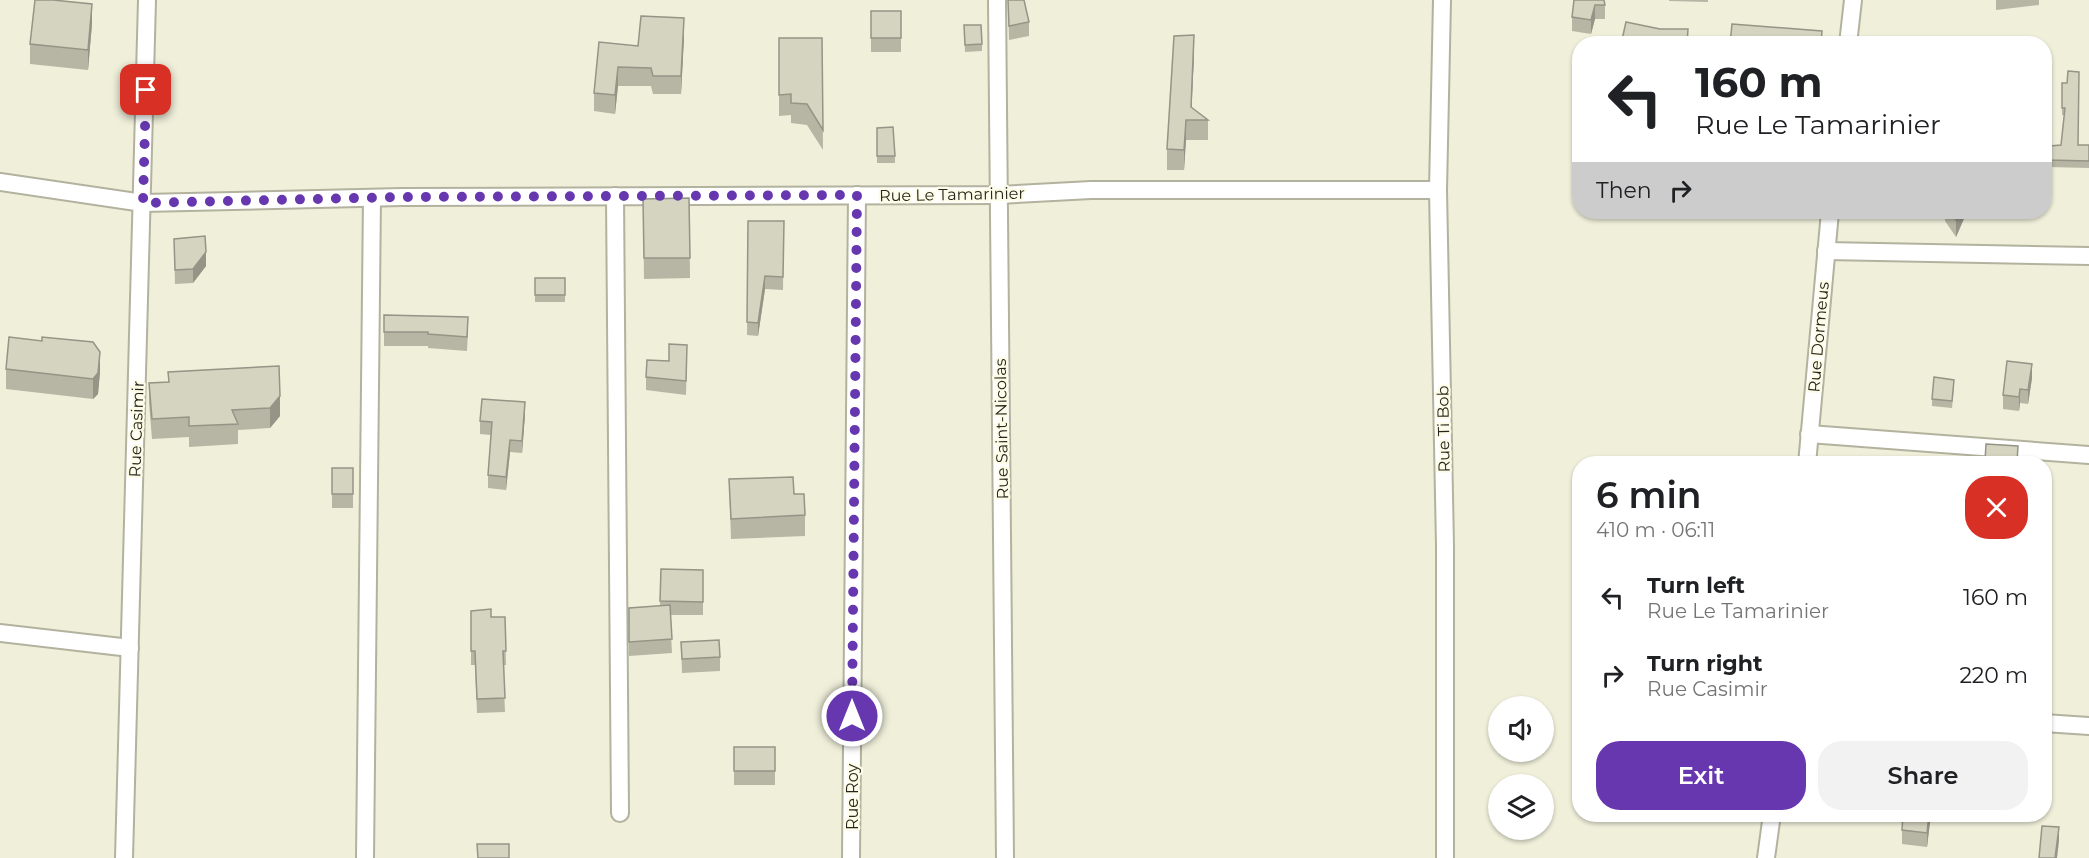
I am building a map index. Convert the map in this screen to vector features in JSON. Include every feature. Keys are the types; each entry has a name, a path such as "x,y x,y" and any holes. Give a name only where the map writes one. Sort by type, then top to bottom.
{"street":[{"name":"Rue Casimir","path":"124,858 147,0"},
{"name":"Rue Saint-Nicolas","path":"997,0 1005,858"},
{"name":"Rue Ti Bob","path":"1442,0 1438,190 1445,546 1445,858"},
{"path":"1849,36 1853,0"},
{"name":"Rue Le Tamarinier","path":"0,182 143,203 372,198 999,195 1091,190 1438,190"},
{"name":"Rue Roy","path":"851,858 857,195"},
{"path":"615,196 620,813"},
{"path":"365,858 372,198"},
{"name":"Rue Dormeus","path":"1808,456 1829,219"},
{"path":"1826,251 2089,256"},
{"path":"1809,434 2089,454"},
{"path":"0,633 130,648"},
{"path":"2052,724 2089,726"},
{"path":"1766,858 1771,822"}],"building":[{"path":"35,0 92,4 88,50 30,44"},
{"path":"1008,0 1024,0 1029,22 1009,26"},
{"path":"1574,0 1604,0 1605,5 1595,5 1591,20 1572,17"},
{"path":"871,11 901,11 901,38 871,38"},
{"path":"641,16 684,18 681,76 653,76 651,68 618,67 615,95 594,93 599,42 638,46"},
{"path":"1626,22 1660,29 1688,29 1688,36 1623,36"},
{"path":"1732,24 1822,31 1822,36 1731,36"},
{"path":"964,25 981,25 982,44 965,45"},
{"path":"1194,35 1191,107 1208,120 1186,120 1184,150 1167,149 1174,36"},
{"path":"779,38 822,38 823,130 807,104 791,103 791,94 779,95"},
{"path":"2068,71 2079,72 2078,145 2089,145 2089,161 2052,160 2052,146 2061,145 2065,108 2062,108 2062,83 2067,83"},
{"path":"893,127 895,156 877,156 877,128"},
{"path":"689,198 690,258 644,258 643,199"},
{"path":"748,221 784,221 783,277 765,276 758,323 747,322"},
{"path":"205,236 206,252 193,269 175,270 174,239"},
{"path":"535,278 565,278 565,295 535,295"},
{"path":"384,315 468,317 467,337 428,334 428,332 384,332"},
{"path":"9,337 42,341 42,337 93,342 100,352 98,373 93,379 6,369"},
{"path":"669,344 687,345 686,381 646,377 647,360 669,361"},
{"path":"2007,361 2032,364 2028,390 2020,389 2019,397 2003,395"},
{"path":"279,366 280,396 270,408 232,410 238,424 189,426 189,417 152,419 149,383 169,382 168,372"},
{"path":"1934,377 1954,380 1952,401 1932,399"},
{"path":"482,399 525,402 522,441 510,440 506,477 488,475 492,422 480,421"},
{"path":"1986,444 2018,446 2017,456 1985,456"},
{"path":"332,468 353,468 353,494 332,494"},
{"path":"793,477 794,494 804,494 805,515 731,519 729,479"},
{"path":"661,569 703,570 703,602 660,601"},
{"path":"670,605 672,639 629,642 629,608"},
{"path":"491,609 491,617 505,617 506,651 503,651 505,698 477,699 475,651 471,651 471,611"},
{"path":"719,640 720,657 682,659 681,642"},
{"path":"734,747 775,747 775,771 734,771"},
{"path":"1902,822 1928,822 1927,833 1902,830"},
{"path":"2042,826 2059,827 2055,858 2039,858"},
{"path":"477,844 509,844 509,858 478,858"}],"route":[{"path":"146,90 143,203 402,197 857,195 852,716"}]}
